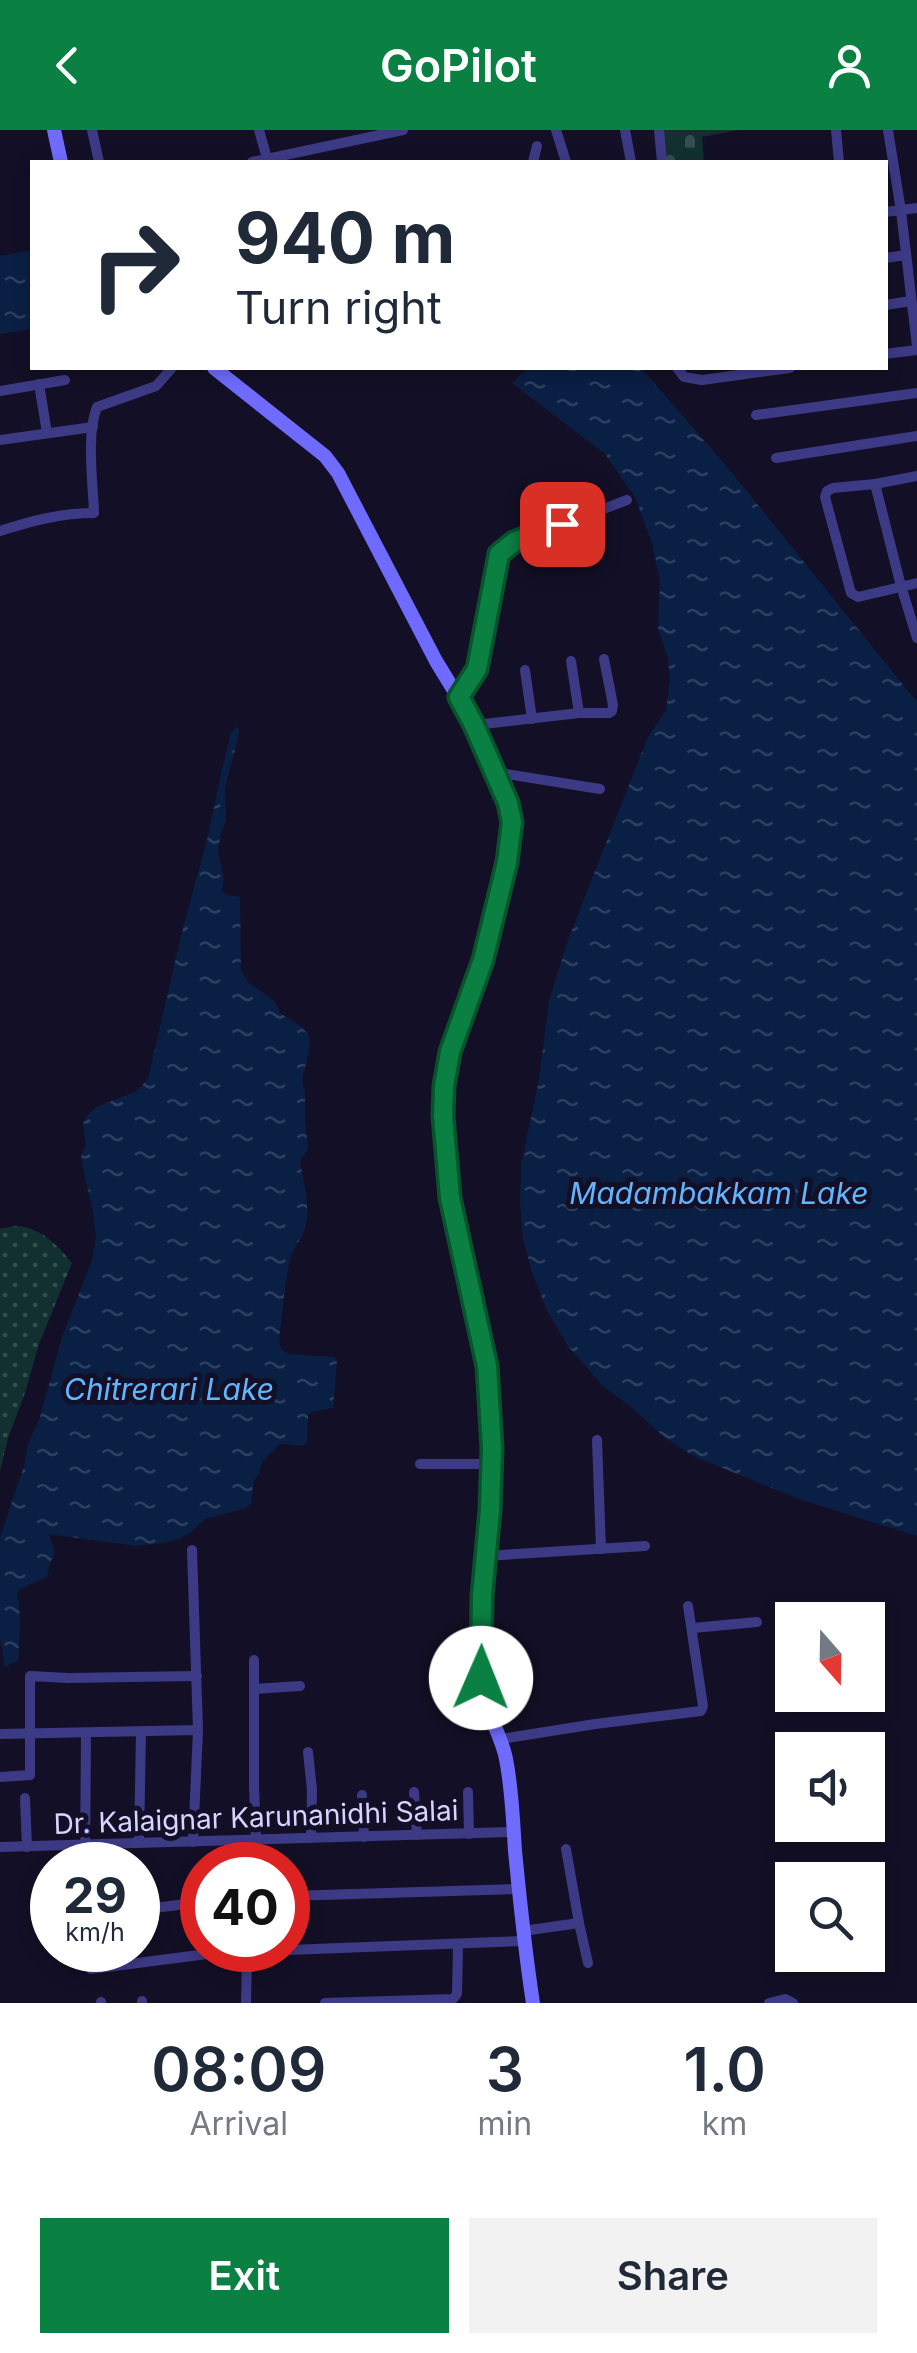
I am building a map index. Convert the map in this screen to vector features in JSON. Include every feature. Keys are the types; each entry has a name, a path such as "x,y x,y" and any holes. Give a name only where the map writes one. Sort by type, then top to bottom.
{"street":[{"path":"54,130 62,160"},
{"path":"92,130 99,160"},
{"path":"259,130 268,160"},
{"path":"272,160 403,130"},
{"path":"556,130 565,160"},
{"path":"625,130 631,160"},
{"path":"659,130 662,160"},
{"path":"836,130 838,160"},
{"path":"888,130 917,348 888,353"},
{"path":"534,160 537,146"},
{"path":"888,212 917,208"},
{"path":"888,258 906,255"},
{"path":"888,305 911,301"},
{"path":"0,532 34,520 71,513 94,514 94,412 98,407 156,386 170,370"},
{"path":"217,370 325,456 338,473 436,661 474,725 511,812 512,833 483,960 446,1067 443,1116 450,1198 490,1394 492,1464 482,1596 481,1686 506,1756 532,2003"},
{"path":"679,370 684,377 702,380 775,370"},
{"path":"0,391 65,380"},
{"path":"39,384 46,433"},
{"path":"756,415 917,393"},
{"path":"0,440 93,427"},
{"path":"776,458 917,436"},
{"path":"917,476 834,488 825,497 851,593 858,597 917,582"},
{"path":"875,484 917,638"},
{"path":"459,697 477,669 499,554 514,542 627,500"},
{"path":"474,725 612,711 604,659"},
{"path":"571,661 579,713"},
{"path":"525,670 532,719"},
{"path":"494,772 600,789"},
{"path":"597,1440 601,1549"},
{"path":"420,1464 492,1464"},
{"path":"485,1556 645,1546"},
{"path":"192,1550 198,1730 194,1842"},
{"path":"500,1739 698,1713 704,1706 688,1606"},
{"path":"692,1628 757,1622"},
{"path":"254,1660 256,1840"},
{"path":"0,1776 30,1775 30,1676 196,1676"},
{"path":"254,1689 300,1686"},
{"path":"0,1734 198,1730"},
{"path":"85,1842 86,1732"},
{"path":"139,1842 141,1732"},
{"path":"308,1752 311,1838"},
{"path":"414,1792 417,1835"},
{"path":"468,1792 469,1834"},
{"path":"362,1796 364,1837"},
{"path":"25,1798 27,1847"},
{"name":"Dr. Kalaignar Karunanidhi Salai","path":"194,1842 514,1832"},
{"name":"Dr. Kalaignar Karunanidhi Salai","path":"0,1848 30,1847"},
{"path":"566,1849 588,1963"},
{"path":"310,1895 519,1889"},
{"path":"310,1949 458,1945 579,1923"},
{"path":"325,2003 454,1999 458,1945"},
{"path":"246,2003 247,1972"},
{"path":"769,2003 785,1999 793,2003"}],"green space":[{"path":"659,130 738,130 702,137 704,160 664,160"},
{"path":"15,1226 47,1238 72,1263 39,1344 0,1471 0,1229"}],"water":[{"path":"30,250 30,329 0,334 0,256"},
{"name":"Madambakkam Lake","path":"526,370 643,370 728,468 917,702 917,1536 799,1499 693,1456 664,1437 601,1384 568,1346 547,1311 532,1272 523,1239 521,1165 539,1080 549,1001 567,943 648,737 666,710 670,680 668,658 658,629 660,581 652,543 635,497 605,454 512,383"},
{"name":"Chitrerari Lake","path":"236,727 239,734 225,788 226,821 218,852 224,879 222,891 240,897 241,970 247,981 275,1002 280,1013 302,1027 309,1036 310,1047 302,1080 308,1149 300,1161 307,1216 290,1260 279,1339 281,1349 288,1354 337,1360 333,1408 311,1412 303,1446 280,1444 262,1462 254,1479 251,1504 205,1519 179,1539 136,1546 49,1534 55,1553 47,1577 17,1594 18,1661 5,1667 0,1638 0,1537 96,1238 81,1159 86,1146 83,1124 96,1107 135,1092 148,1079 231,733"}],"route":[{"path":"481,1678 482,1596 492,1464 490,1394 450,1198 444,1086 450,1052 483,960 507,862 512,822 508,803 459,697 477,669 499,554 514,542 562,524"}]}
